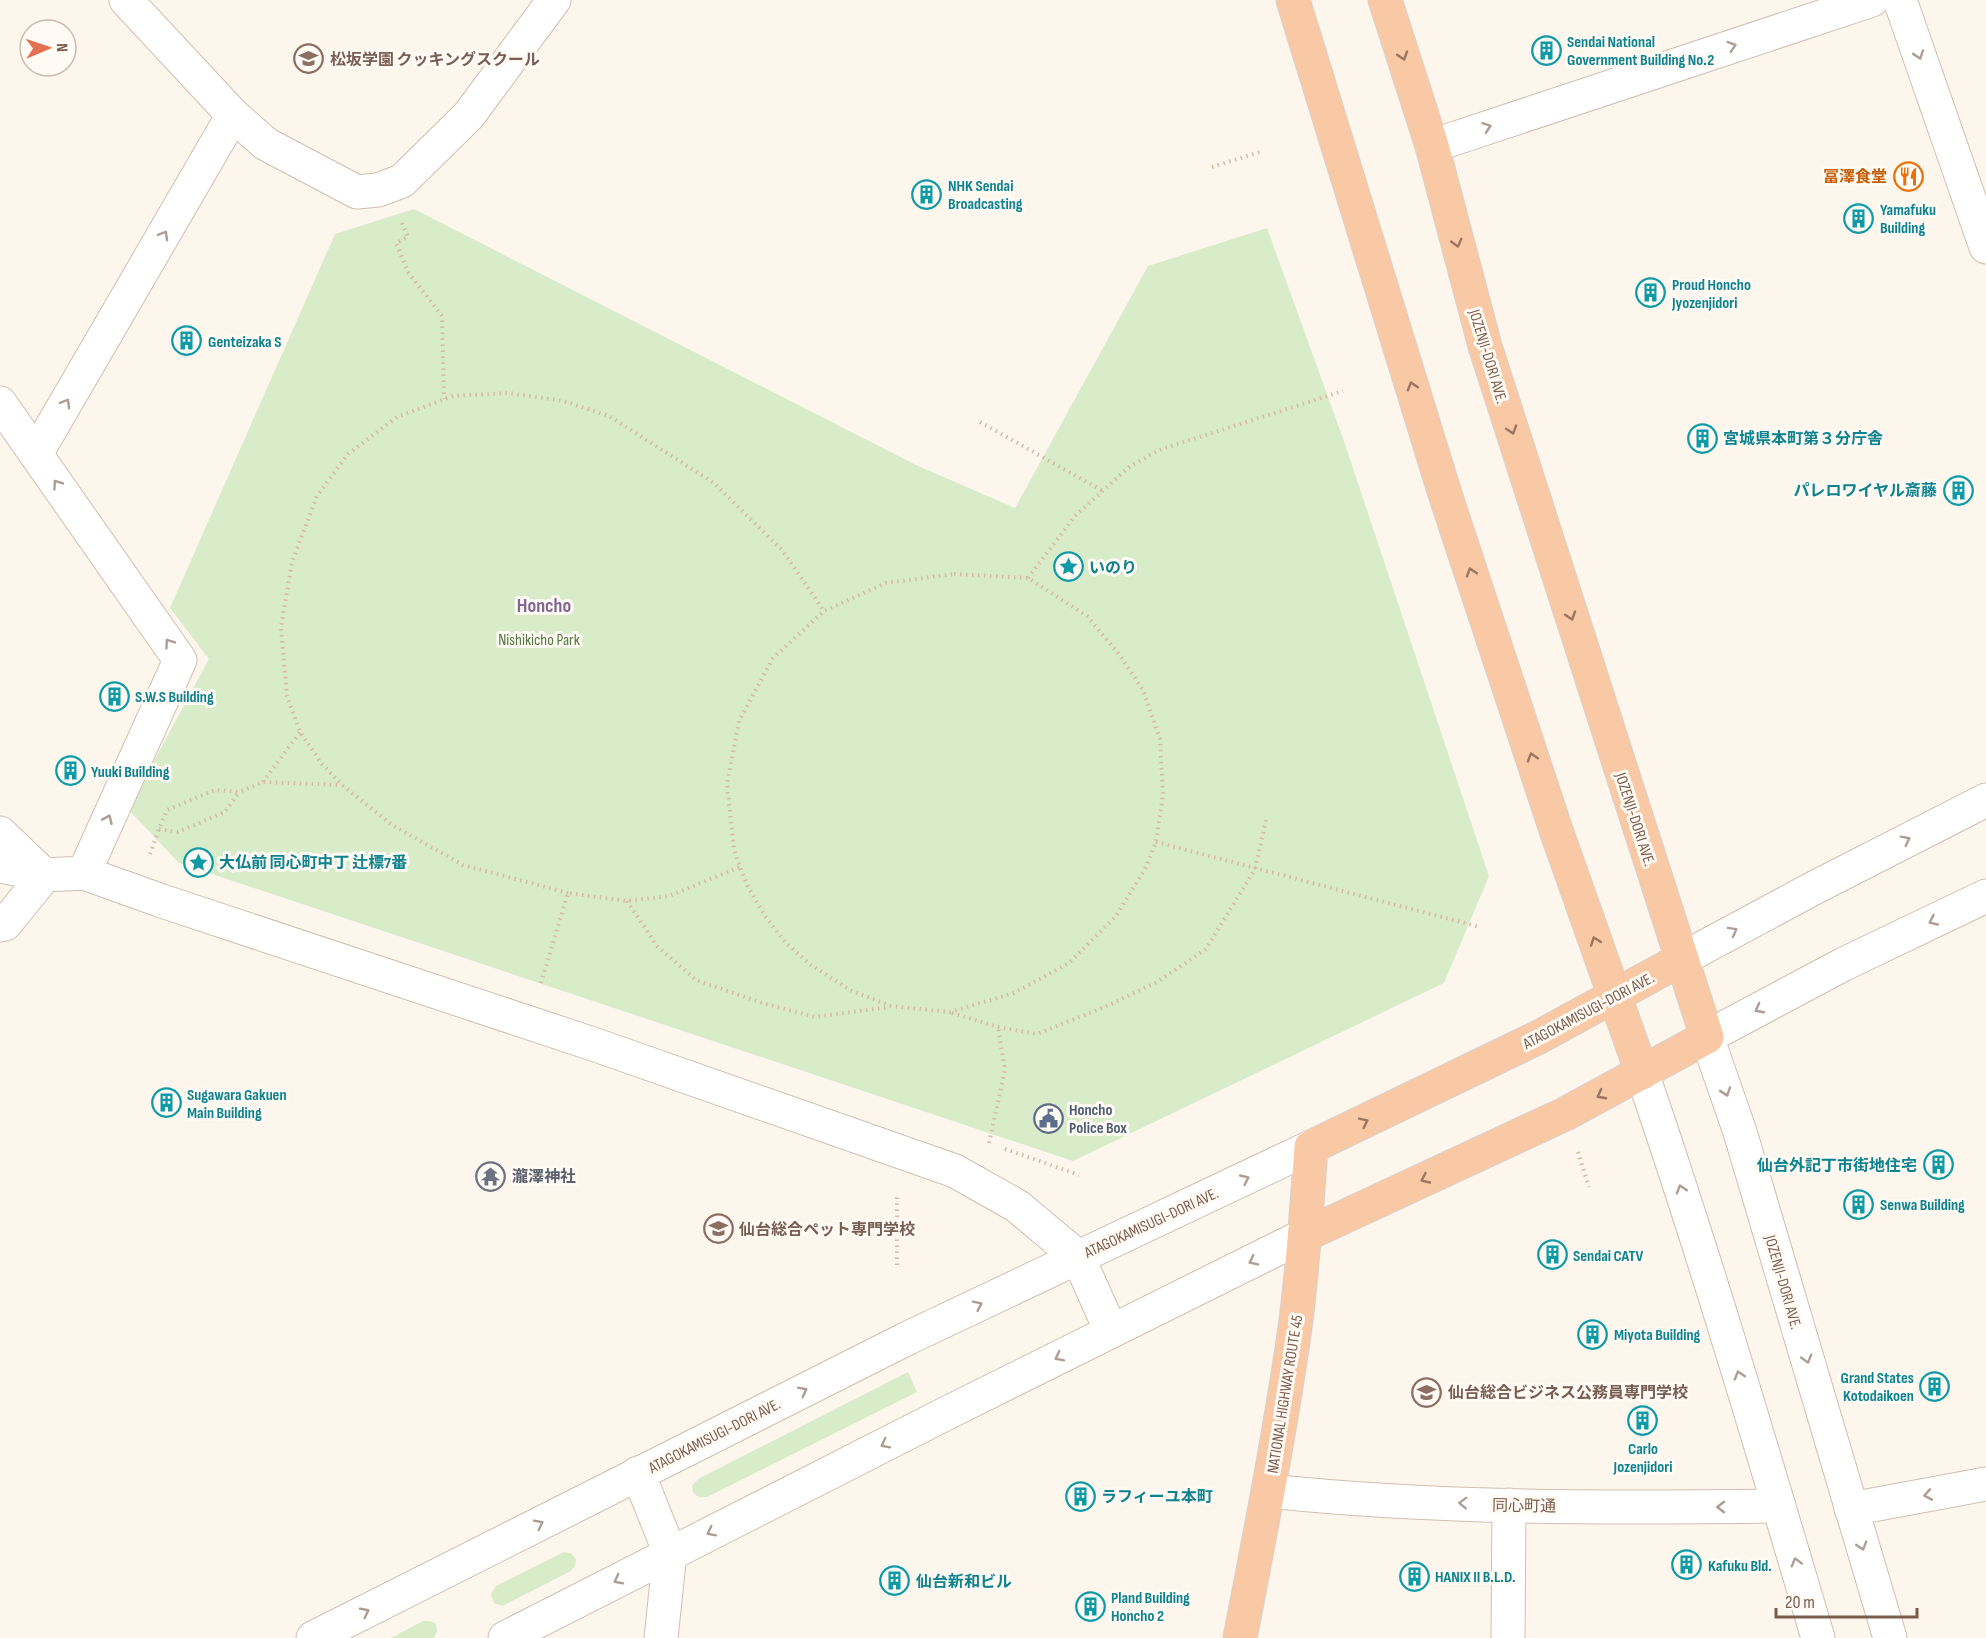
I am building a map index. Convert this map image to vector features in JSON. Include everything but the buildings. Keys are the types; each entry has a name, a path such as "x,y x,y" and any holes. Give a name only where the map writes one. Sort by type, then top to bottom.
{"highway":[{"path":"1293,0 1449,505 1557,833 1641,1073"},
{"name":"JOZENJI-DORI AVE.","path":"1385,0 1432,146 1485,346 1707,1037"},
{"name":"ATAGOKAMISUGI-DORI AVE.","path":"1311,1147 1539,1037 1682,959"},
{"path":"1305,1234 1565,1114 1707,1037"},
{"name":"NATIONAL HIGHWAY ROUTE 45","path":"1239,1638 1269,1491 1295,1327 1311,1147"}],"street":[{"path":"126,0 233,115 266,144 357,192 378,190 402,181 469,115 554,0"},
{"path":"1432,146 1872,0"},
{"path":"1900,0 1986,247"},
{"path":"36,454 233,115"},
{"path":"0,403 180,660 84,873"},
{"name":"ATAGOKAMISUGI-DORI AVE.","path":"1682,959 1986,800"},
{"path":"0,832 45,875"},
{"path":"0,866 45,875 84,873 593,1044 955,1171 1017,1206 1078,1257 1111,1331"},
{"path":"2,931 45,875"},
{"path":"1707,1037 1844,964 1986,896"},
{"name":"JOZENJI-DORI AVE.","path":"1707,1037 1740,1132 1890,1638"},
{"path":"1641,1073 1674,1167 1818,1638"},
{"name":"ATAGOKAMISUGI-DORI AVE.","path":"313,1638 908,1338 1311,1147"},
{"path":"505,1638 1305,1234"},
{"path":"638,1473 670,1553 662,1638"},
{"path":"1851,1509 1986,1484"},
{"name":"同心町通","path":"1269,1491 1340,1499 1509,1505 1779,1506"},
{"path":"1508,1638 1509,1505"}],"path":[{"path":"1212,167 1263,151"},
{"path":"378,190 389,223 401,220 408,237 396,243 408,272 442,315 444,399"},
{"path":"1028,578 1075,516 1129,467 1159,450 1343,391"},
{"path":"740,867 669,896 627,901 568,892 463,865 392,825 342,785 322,764 300,732 287,696 281,627 292,562 317,496 348,454 398,417 444,399 453,396 508,393 563,400 609,416 714,483 782,550 824,611"},
{"path":"981,422 1103,491"},
{"path":"891,1006 850,990 811,965 786,943 765,916 748,888 734,849 728,784 739,722 773,658 824,611 886,583 954,574 1028,578 1087,616 1118,653 1143,690 1160,740 1163,795 1156,842 1144,869 1116,916 1069,963 1014,993 950,1012"},
{"path":"263,782 300,732"},
{"path":"148,862 167,810 215,790 239,792 263,782 342,785"},
{"path":"159,829 178,832 225,812 239,792"},
{"path":"627,901 657,945 696,980 762,1003 815,1017 891,1006 950,1012 998,1027 1037,1035 1157,982 1206,949 1255,869 1266,820"},
{"path":"1156,842 1480,927"},
{"path":"538,992 568,892"},
{"path":"989,1143 1005,1070 998,1027"},
{"path":"1578,1152 1589,1187"}],"green space":[{"name":"Nishikicho Park","path":"414,209 916,465 1015,508 1148,266 1267,228 1345,444 1489,876 1444,983 1073,1161 179,863 128,809 209,659 170,608 335,234"},
{"path":"908,1372 917,1392 707,1497 698,1497 693,1492 692,1486 698,1479"},
{"path":"564,1552 572,1554 576,1559 571,1571 502,1606 494,1603 491,1594 496,1586"},
{"path":"423,1621 436,1624 437,1631 434,1638 391,1638"}],"place":[{"name":"Sendai National Government Building No.2","path":"1546,50"},
{"name":"松坂学園 クッキングスクール","path":"309,59"},
{"name":"冨澤食堂","path":"1908,176"},
{"name":"NHK Sendai Broadcasting","path":"927,194"},
{"name":"Yamafuku Building","path":"1859,218"},
{"name":"Proud Honcho Jyozenjidori","path":"1651,293"},
{"name":"Genteizaka S","path":"187,341"},
{"name":"宮城県本町第３分庁舎","path":"1702,438"},
{"name":"パレロワイヤル斎藤","path":"1958,490"},
{"name":"いのり","path":"1068,567"},
{"name":"S.W.S Building","path":"114,696"},
{"name":"Yuuki Building","path":"70,771"},
{"name":"大仏前 同心町中丁 辻標7番","path":"198,862"},
{"name":"Sugawara Gakuen Main Building","path":"166,1103"},
{"name":"Honcho Police Box","path":"1048,1118"},
{"name":"仙台外記丁市街地住宅","path":"1938,1165"},
{"name":"瀧澤神社","path":"491,1176"},
{"name":"Senwa Building","path":"1859,1204"},
{"name":"仙台総合ペット専門学校","path":"718,1229"},
{"name":"Sendai CATV","path":"1552,1255"},
{"name":"Miyota Building","path":"1593,1334"},
{"name":"Grand States Kotodaikoen","path":"1935,1386"},
{"name":"仙台総合ビジネス公務員専門学校","path":"1427,1392"},
{"name":"Carlo Jozenjidori","path":"1643,1420"},
{"name":"ラフィーユ本町","path":"1080,1496"},
{"name":"Kafuku Bld.","path":"1687,1565"},
{"name":"HANIX II B.L.D.","path":"1414,1576"},
{"name":"仙台新和ビル","path":"895,1581"},
{"name":"Pland Building Honcho 2","path":"1090,1606"}],"district":[{"name":"Honcho","path":"544,605"}]}
